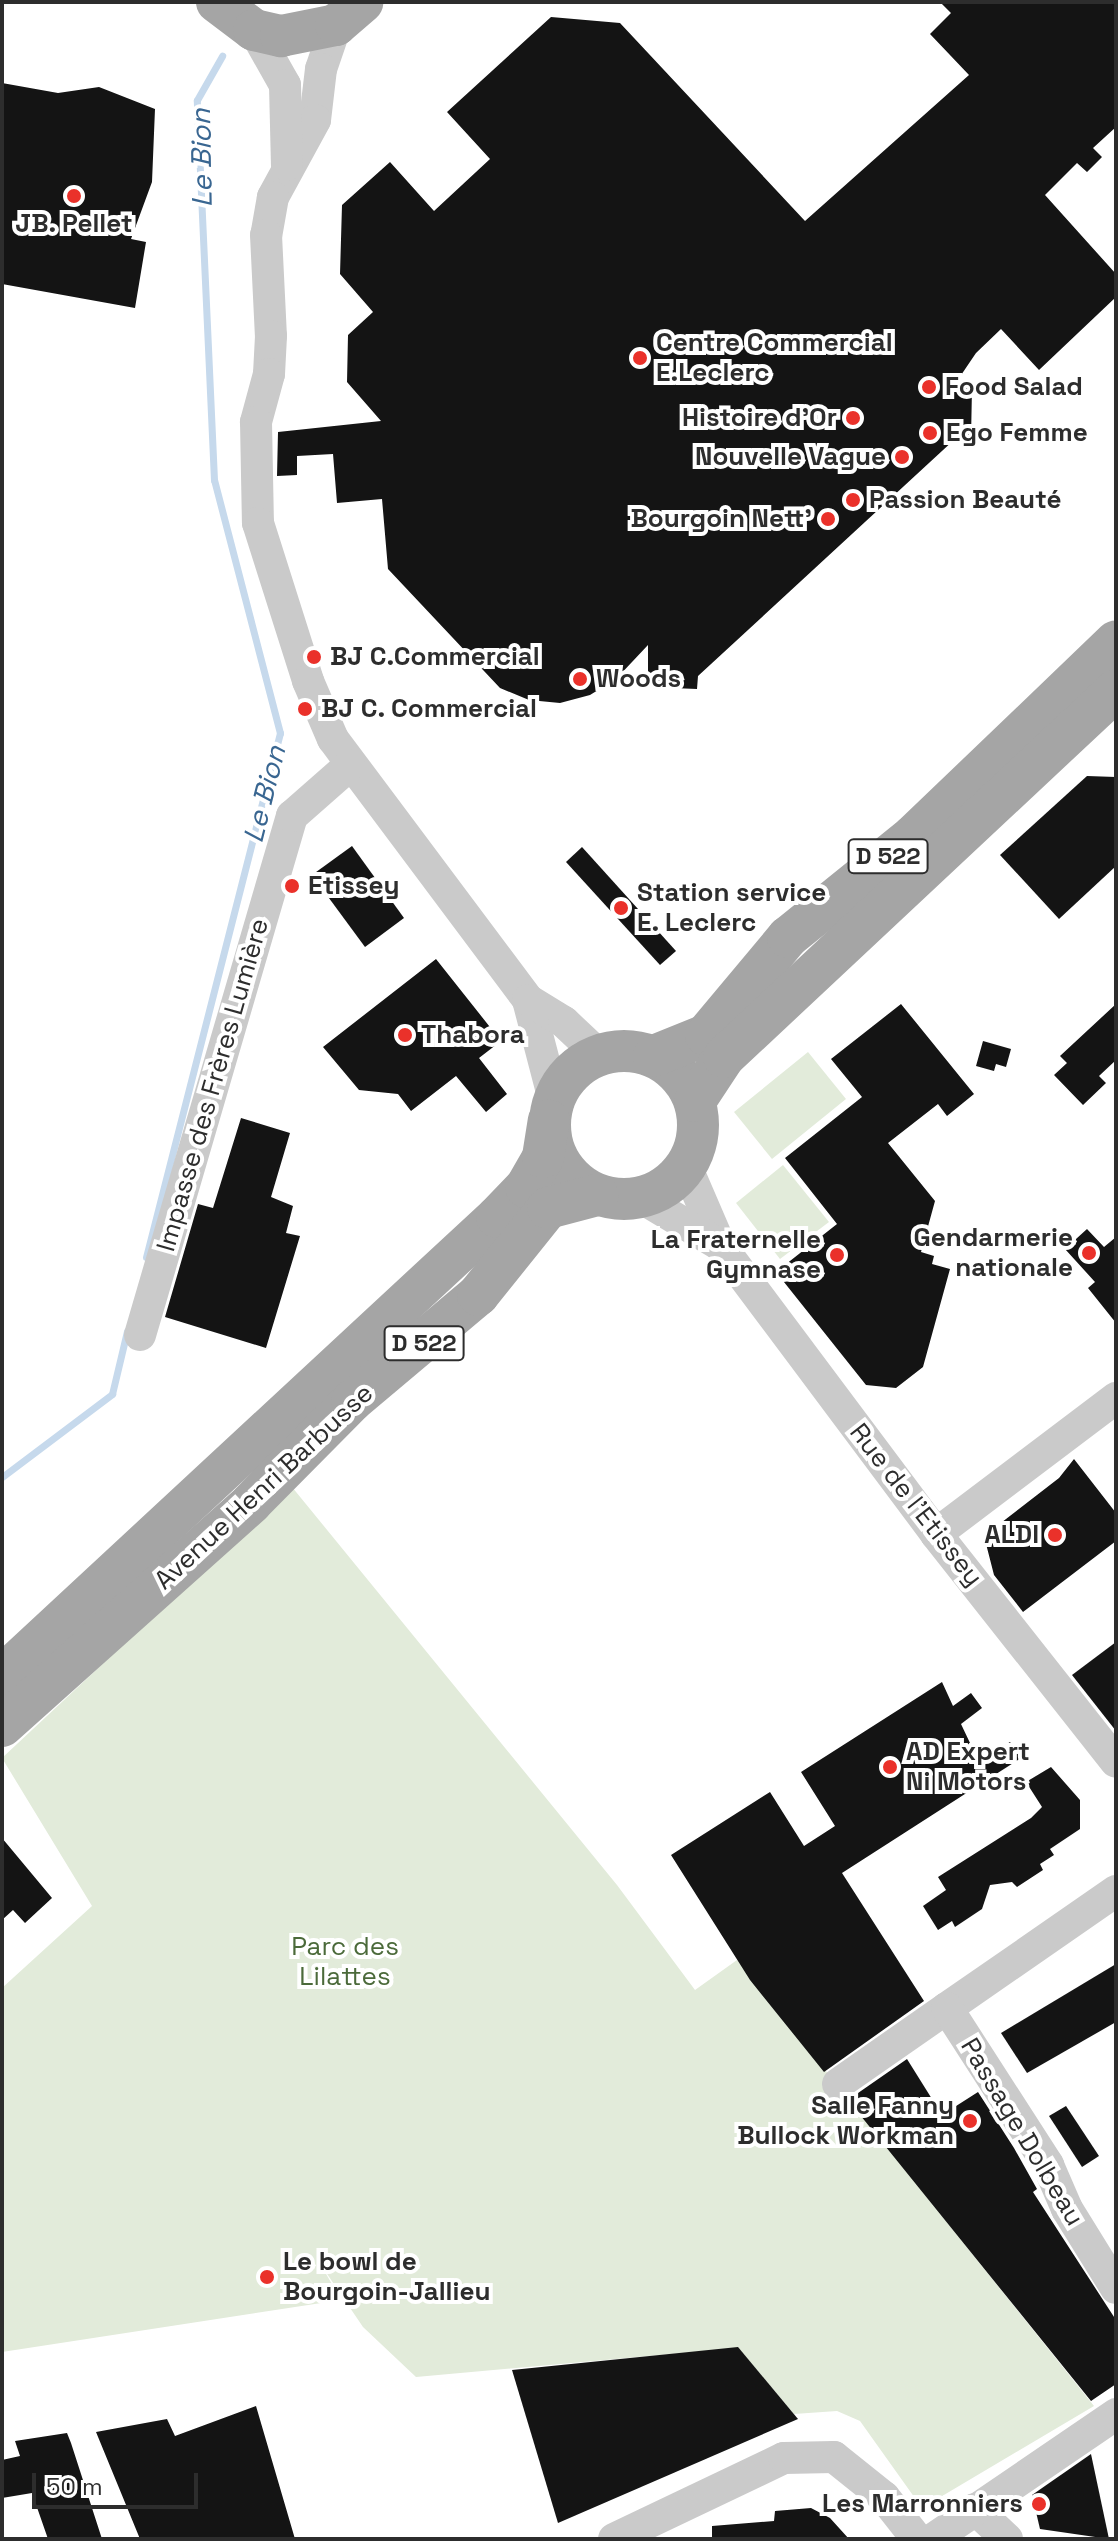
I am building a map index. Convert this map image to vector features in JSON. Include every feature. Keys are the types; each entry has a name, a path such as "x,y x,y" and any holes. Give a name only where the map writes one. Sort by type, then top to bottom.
{"main road":[{"path":"217,2 254,30 281,36 349,13"},
{"name":"D 522","path":"654,1056 706,1035 788,937 913,836 1116,641"},
{"name":"D 522","path":"695,1101 724,1057 1116,690"},
{"path":"623,1049 654,1056 678,1073 695,1101 697,1139 686,1166 673,1181 640,1197 622,1200 597,1195 570,1178 553,1152 551,1110 573,1069 598,1054 623,1049"},
{"name":"Avenue Henri Barbusse","path":"2,1676 497,1217 526,1187 543,1157 551,1110"},
{"name":"Avenue Henri Barbusse","path":"2,1726 251,1503 352,1401 478,1295 548,1208 597,1195"}],"street":[{"path":"349,13 321,69 315,120 287,165 273,197 266,235 271,336 269,374 256,422 258,523 308,681 349,766 528,1000 564,1022 598,1054"},
{"path":"254,30 285,85 287,165"},
{"name":"Impasse des Frères Lumière","path":"140,1335 292,816 349,766"},
{"path":"528,1000 551,1110"},
{"name":"Rue de l'Etissey","path":"686,1166 720,1245 936,1534 1116,1762"},
{"name":"Rue de l'Etissey","path":"640,1197 720,1245"},
{"path":"936,1534 1116,1398"},
{"path":"947,2008 1116,1891"},
{"name":"Passage Dolbeau","path":"838,2084 947,2008 1048,2165 1067,2209 1116,2288"},
{"path":"933,2539 1116,2414"},
{"path":"614,2539 784,2458 834,2457 884,2497 917,2539"},
{"path":"975,2509 1007,2539"}],"green space":[{"path":"808,1052 846,1099 772,1159 734,1112"},
{"path":"783,1165 829,1222 780,1259 736,1203"},
{"name":"Parc des Lilattes","path":"292,1487 617,1885 695,1990 737,1960 1094,2406 922,2508 860,2421 837,2411 794,2414 738,2348 416,2377 363,2327 321,2265 341,2300 2,2352 2,1988 92,1906 2,1758"}],"building":[{"name":"Centre Commercial E.Leclerc","path":"940,2 1116,2 1116,127 1093,148 1102,157 1087,172 1077,163 1045,195 1116,274 1116,297 1039,370 1001,329 976,353 953,387 972,388 971,439 955,439 698,676 697,689 648,687 648,645 616,679 590,695 560,703 529,700 500,688 388,569 382,499 337,503 333,454 297,456 297,475 277,476 278,432 381,421 347,382 348,335 373,312 340,274 342,205 390,162 434,211 490,159 447,112 551,17 620,23 805,221 969,75 930,34 951,13"},
{"name":"JB. Pellet","path":"2,83 58,93 99,87 155,109 152,182 131,239 146,242 135,308 2,284"},
{"path":"1087,776 1116,777 1116,866 1059,919 1000,855"},
{"path":"352,846 404,918 365,947 312,875"},
{"path":"582,847 676,951 660,965 566,862"},
{"name":"Thabora","path":"436,959 501,1041 479,1058 507,1094 486,1112 456,1076 411,1111 398,1094 359,1090 323,1047"},
{"path":"901,1004 974,1094 947,1116 938,1104 888,1143 935,1201 921,1252 934,1256 932,1264 950,1269 923,1367 896,1388 866,1385 776,1272 837,1224 785,1158 862,1097 831,1059"},
{"path":"1116,1004 1116,1060 1099,1076 1106,1083 1083,1105 1054,1075 1067,1063 1060,1056"},
{"path":"983,1041 1011,1049 1006,1067 996,1064 994,1071 976,1066"},
{"path":"241,1118 290,1133 271,1197 293,1206 286,1233 300,1236 266,1348 165,1317 198,1204 213,1208"},
{"path":"1087,1229 1104,1247 1116,1237 1116,1323 1088,1288 1095,1282 1065,1249"},
{"name":"ALDI","path":"1074,1459 1116,1513 1116,1541 1023,1612 994,1575 984,1536 1059,1478"},
{"path":"1116,1642 1116,1731 1072,1675"},
{"path":"942,1682 953,1706 971,1693 982,1708 961,1724 979,1762 1010,1742 1021,1758 842,1873 924,2001 824,2072 750,1980 671,1855 770,1792 804,1846 835,1826 801,1772"},
{"path":"1051,1767 1080,1800 1080,1829 1050,1849 1054,1855 1040,1864 1043,1870 1017,1887 1012,1882 990,1885 982,1909 955,1927 952,1921 938,1930 923,1906 946,1890 938,1877 1031,1818 1042,1807 1026,1782"},
{"path":"2,1838 52,1898 25,1923 13,1910 2,1920"},
{"path":"1116,1964 1116,2022 1027,2073 1001,2033"},
{"path":"907,2059 942,2115 978,2092 1037,2189 1033,2192 1116,2320 1116,2384 1091,2401 848,2100"},
{"path":"1066,2106 1099,2156 1082,2167 1049,2116"},
{"path":"738,2347 798,2419 558,2523 512,2370"},
{"path":"256,2406 295,2539 140,2539 96,2432 167,2419 175,2436"},
{"path":"67,2433 102,2539 48,2539 32,2493 2,2498 2,2460 20,2456 15,2441"},
{"path":"1091,2454 1109,2539 1040,2529 1032,2495"},
{"path":"811,2508 830,2518 849,2539 712,2539 712,2526 774,2521 775,2511"}],"waterway":[{"name":"Le Bion","path":"146,1257 280,733 214,480 197,100 222,56"},
{"name":"Le Bion","path":"2,1477 112,1394 127,1331"}],"place":[{"name":"JB. Pellet","path":"74,196"},
{"name":"Centre Commercial E.Leclerc","path":"640,358"},
{"name":"Food Salad","path":"929,387"},
{"name":"Histoire d'Or","path":"853,418"},
{"name":"Ego Femme","path":"930,433"},
{"name":"Nouvelle Vague","path":"902,457"},
{"name":"Passion Beauté","path":"853,500"},
{"name":"Bourgoin Nett'","path":"828,519"},
{"name":"BJ C.Commercial","path":"314,657"},
{"name":"Woods","path":"580,679"},
{"name":"BJ C. Commercial","path":"305,709"},
{"name":"Etissey","path":"292,886"},
{"name":"Station service E. Leclerc","path":"621,908"},
{"name":"Thabora","path":"405,1035"},
{"name":"Gendarmerie nationale","path":"1089,1253"},
{"name":"La Fraternelle Gymnase","path":"837,1255"},
{"name":"ALDI","path":"1055,1535"},
{"name":"AD Expert Ni Motors","path":"890,1767"},
{"name":"Salle Fanny Bullock Workman","path":"970,2121"},
{"name":"Le bowl de Bourgoin-Jallieu","path":"267,2277"},
{"name":"Les Marronniers","path":"1039,2504"}]}
